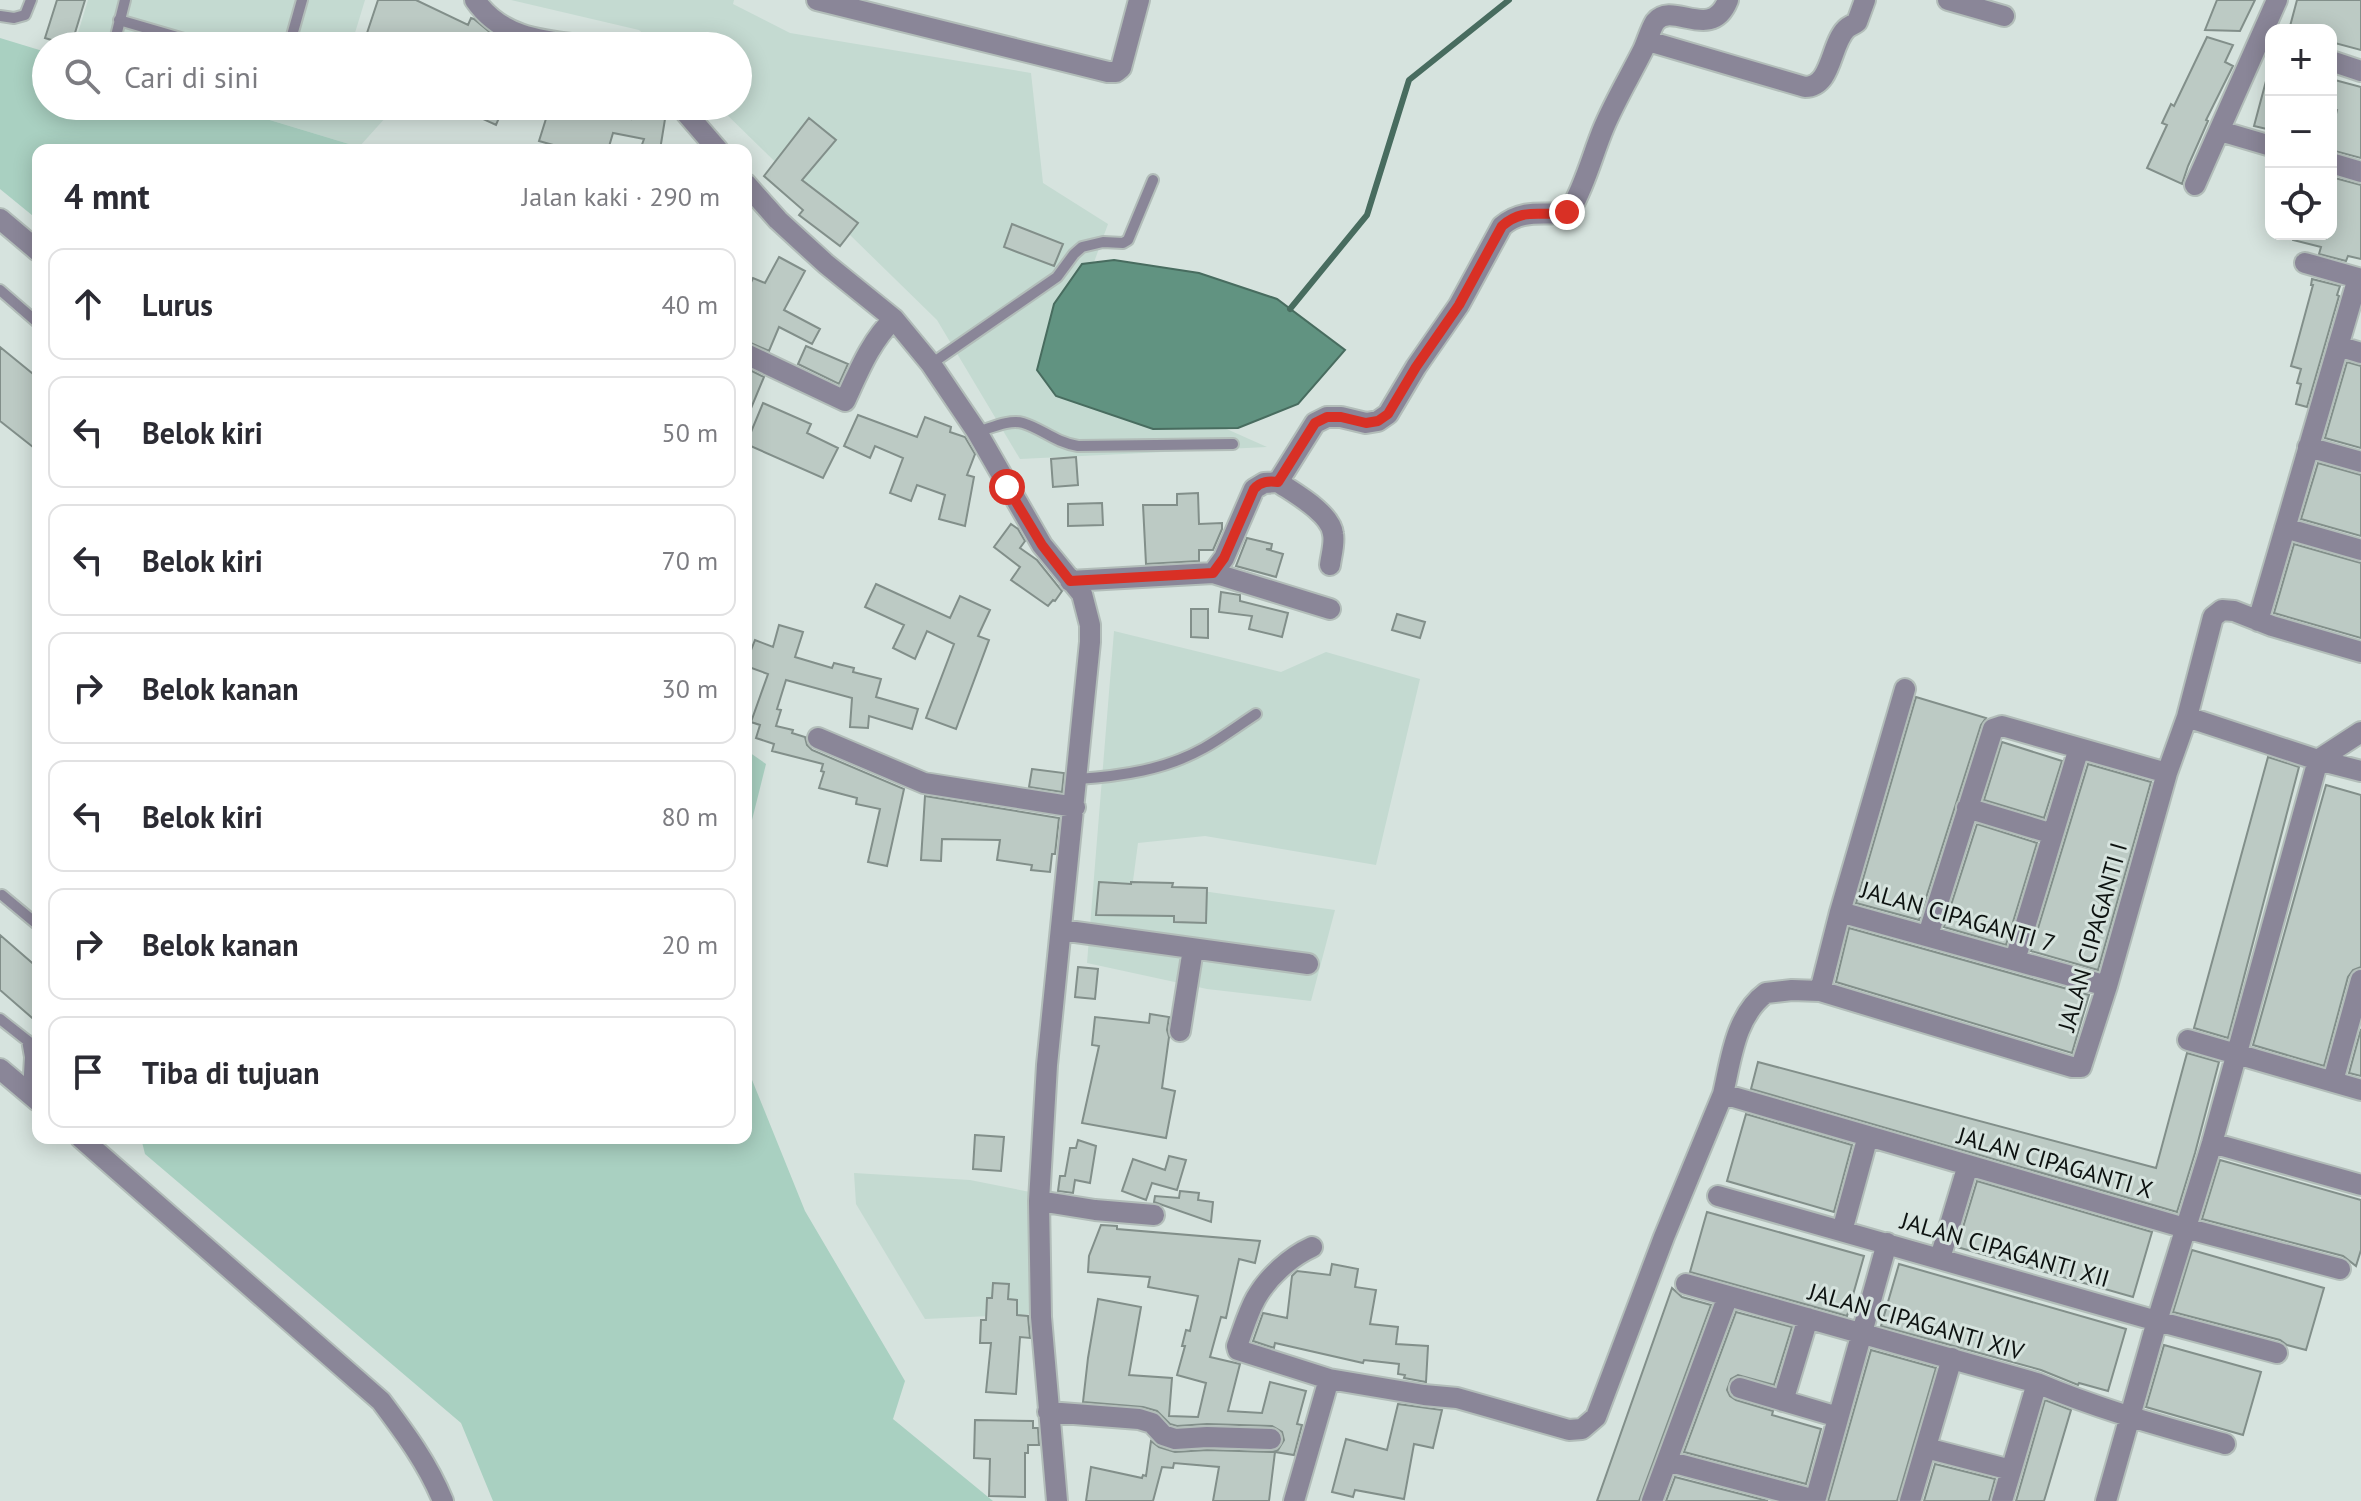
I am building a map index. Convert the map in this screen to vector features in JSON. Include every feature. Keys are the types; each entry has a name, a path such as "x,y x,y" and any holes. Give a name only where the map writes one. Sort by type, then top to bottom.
{"street":[{"path":"475,0 495,22 513,32"},
{"path":"817,0 1108,72 1121,68 1139,0"},
{"path":"1278,482 1315,423 1327,417 1341,417 1366,423 1378,421 1388,414 1459,305 1502,226 1511,218 1523,214 1563,214 1572,207 1605,125 1654,23 1661,16 1671,14 1714,18 1722,13 1728,0"},
{"path":"1648,41 1812,87 1821,81 1846,29 1857,22 1865,0"},
{"path":"1948,0 2004,16"},
{"path":"2271,24 2277,0"},
{"path":"2195,185 2265,43"},
{"path":"2337,63 2361,71"},
{"path":"692,120 713,144"},
{"path":"2220,131 2265,144"},
{"path":"2337,165 2361,172"},
{"path":"752,191 778,220 826,264 894,319 931,364 977,432 1042,545 1082,594 1090,625 1078,779 1047,1065 1039,1201 1041,1317 1057,1501"},
{"path":"0,219 32,246"},
{"path":"2305,263 2360,278 2258,621 2361,652"},
{"path":"752,357 845,401 884,328 894,319"},
{"path":"2338,346 2361,353"},
{"path":"2308,447 2361,462"},
{"path":"1213,573 1224,558 1254,489 1258,484 1270,481 1278,482 1313,506 1331,525 1334,534 1330,565"},
{"path":"2285,528 2361,550"},
{"path":"1070,581 1213,573 1330,609"},
{"name":"JALAN CIPAGANTI I","path":"1820,991 2072,1067 2081,1067 2167,773 2187,717 2213,617 2222,610 2234,611 2258,621"},
{"path":"1312,1247 1297,1254 1280,1269 1256,1298 1237,1348 1241,1352 1329,1379 1457,1398 1569,1430 1582,1429 1596,1417 1664,1237 1723,1094 1738,1031 1759,997 1766,993 1820,991 1905,689"},
{"path":"2187,717 2361,771"},
{"path":"1928,935 1991,732 1997,727 2167,773"},
{"path":"2106,1501 2212,1143 2318,760 2361,732"},
{"path":"818,738 924,783 1075,807"},
{"path":"2015,960 2079,748"},
{"path":"1967,808 2053,834"},
{"name":"JALAN CIPAGANTI 7","path":"1840,912 2107,986"},
{"path":"1061,930 1308,964"},
{"path":"1180,1031 1193,949"},
{"path":"2333,1081 2361,980"},
{"path":"2188,1040 2361,1090"},
{"path":"0,1069 32,1096"},
{"name":"JALAN CIPAGANTI X","path":"1723,1094 2185,1228 2340,1269"},
{"path":"1842,1231 1868,1136"},
{"path":"2212,1143 2361,1185"},
{"path":"88,1144 381,1401 407,1435 434,1479 443,1501"},
{"path":"1940,1258 1968,1165"},
{"name":"JALAN CIPAGANTI XII","path":"1718,1196 2277,1353"},
{"path":"1039,1201 1154,1215"},
{"path":"1667,1461 1815,1501 1887,1243"},
{"name":"JALAN CIPAGANTI XIV","path":"1686,1284 2037,1383 2085,1404 2225,1444"},
{"path":"1652,1501 1728,1296"},
{"path":"1783,1401 1808,1318"},
{"path":"1910,1501 1952,1358"},
{"path":"1294,1501 1329,1379"},
{"path":"2002,1501 2037,1383"},
{"path":"1740,1388 1838,1417"},
{"path":"1048,1412 1139,1419 1152,1423 1163,1435 1175,1439 1271,1439"},
{"path":"1926,1448 2011,1470"}],"lane":[{"path":"0,16 14,18 25,15 31,0"},
{"path":"116,32 125,0"},
{"path":"293,32 302,0"},
{"path":"119,20 160,32"},
{"path":"931,364 1057,277 1082,247 1103,242 1126,242 1153,180"},
{"path":"0,290 32,318"},
{"path":"977,432 1012,422 1024,423 1061,444 1078,446 1233,444"},
{"path":"1078,779 1144,771 1184,758 1256,714"},
{"path":"2,895 32,920"},
{"path":"0,1019 32,1044"},
{"path":"27,1040 32,1090"}],"shaded area":[{"path":"88,0 365,0 355,32 78,32"},
{"path":"511,0 734,0 733,4 790,33 1031,73 1043,183 1108,224 1050,382 1193,414 1267,447 1020,459 937,320 732,120 752,120 752,32 639,30"},
{"path":"0,38 32,48 32,120 269,120 349,144 32,144 32,215 0,189"},
{"path":"269,120 383,120 362,144 349,144"},
{"path":"1114,260 1199,273 1277,299 1345,350 1298,404 1238,428 1153,429 1056,396 1037,370 1054,304 1082,264"},
{"path":"1114,631 1281,672 1326,652 1420,679 1376,865 1205,836 1138,843 1133,881 1335,910 1311,1001 1207,989 1087,963"},
{"path":"752,754 766,764 752,820"},
{"path":"752,1080 805,1211 905,1381 893,1419 993,1501 493,1501 461,1423 145,1154 142,1144 752,1144"},
{"path":"854,1173 970,1180 1030,1192 1036,1314 925,1319 856,1204"}],"building":[{"path":"57,0 85,0 75,32 47,32"},
{"path":"378,0 416,0 468,25 471,18 474,19 490,32 367,32"},
{"path":"2217,0 2255,0 2240,31 2205,30"},
{"path":"2297,0 2361,0 2361,50 2337,44 2337,24 2291,24"},
{"path":"2207,37 2233,45 2225,62 2233,66 2206,120 2182,184 2147,168 2167,125 2162,123 2171,104 2174,106"},
{"path":"2337,81 2361,87 2361,158 2337,152"},
{"path":"2265,85 2265,129 2254,126"},
{"path":"809,118 836,140 802,180 858,223 840,246 799,215 803,210 764,176"},
{"path":"546,120 665,120 661,144 642,144 644,139 613,133 610,144 550,144 539,141"},
{"path":"2337,179 2361,185 2361,259 2348,256 2346,261 2319,254 2321,247 2293,240 2337,240"},
{"path":"1012,224 1063,244 1054,266 1004,247"},
{"path":"779,257 805,271 784,310 820,329 812,344 779,327 769,351 752,344 752,280 765,283"},
{"path":"2312,279 2340,286 2307,407 2296,404 2301,369 2291,366"},
{"path":"806,346 848,364 839,384 798,364"},
{"path":"0,347 32,373 32,446 0,421"},
{"path":"2347,362 2361,366 2361,448 2325,438"},
{"path":"752,371 764,377 752,406"},
{"path":"763,403 811,424 807,433 838,448 823,478 752,447 752,430"},
{"path":"858,415 917,437 925,417 951,427 950,432 965,437 975,454 967,475 974,477 965,526 939,519 945,495 917,485 911,501 890,493 903,458 875,446 870,458 844,446"},
{"path":"1076,457 1078,485 1053,487 1051,459"},
{"path":"2318,463 2361,475 2361,536 2301,519"},
{"path":"1198,493 1199,524 1222,523 1213,550 1199,550 1199,561 1146,564 1143,505 1177,505 1177,494"},
{"path":"1102,503 1103,525 1068,526 1068,504"},
{"path":"1011,524 1025,541 1020,548 1037,560 1062,591 1048,606 1011,580 1020,567 994,547"},
{"path":"1247,538 1272,544 1271,549 1266,549 1283,554 1276,577 1236,566"},
{"path":"2294,544 2361,563 2361,638 2274,613"},
{"path":"876,584 950,618 960,596 990,610 978,636 989,640 956,729 926,718 954,644 927,631 915,659 893,648 904,625 865,607"},
{"path":"1221,592 1240,595 1240,601 1288,613 1282,637 1249,629 1252,616 1219,612"},
{"path":"1191,609 1208,609 1208,638 1191,637"},
{"path":"1397,614 1425,622 1420,638 1392,630"},
{"path":"779,625 803,632 795,657 832,668 834,663 854,668 853,672 881,679 876,697 918,709 912,729 869,716 868,728 850,727 852,698 786,680 777,709 781,710 776,726 805,737 812,750 904,789 887,866 868,862 880,809 856,804 857,798 819,788 823,764 772,751 774,744 756,738 760,725 752,722 752,719 768,674 752,668 752,648 755,640 773,647"},
{"path":"1916,697 1986,718 1981,725 1919,920 1856,903"},
{"path":"2002,742 2062,761 2044,818 1984,800"},
{"path":"2268,757 2299,767 2228,1038 2194,1028"},
{"path":"2088,764 2151,782 2098,970 2031,951"},
{"path":"1032,769 1064,773 1062,792 1029,787"},
{"path":"2326,785 2361,795 2361,967 2353,970 2348,977 2324,1066 2253,1045"},
{"path":"925,796 1059,818 1050,872 1031,870 1032,865 997,860 1000,840 942,839 941,861 921,860"},
{"path":"1977,824 2037,843 2006,945 1944,927"},
{"path":"1099,882 1173,883 1172,887 1207,888 1206,923 1174,922 1174,916 1096,915"},
{"path":"1849,928 2089,995 2072,1053 1836,982"},
{"path":"0,935 32,963 32,1018 0,990"},
{"path":"1078,967 1098,969 1095,999 1075,997"},
{"path":"1150,1014 1169,1017 1162,1088 1175,1091 1166,1138 1082,1123 1099,1046 1092,1045 1095,1017 1149,1023"},
{"path":"2361,1029 2361,1076 2349,1073"},
{"path":"2187,1053 2219,1062 2177,1212 1751,1089 1758,1062 2156,1168"},
{"path":"1746,1114 1852,1145 1834,1212 1727,1181"},
{"path":"975,1135 1004,1137 1001,1171 973,1169"},
{"path":"1078,1140 1096,1146 1090,1183 1075,1180 1073,1193 1058,1191 1060,1176 1065,1176 1070,1148 1076,1148"},
{"path":"1169,1156 1186,1160 1177,1190 1152,1183 1146,1200 1122,1191 1133,1159 1165,1170"},
{"path":"2220,1160 2361,1200 2361,1250 2356,1266 2343,1256 2202,1219"},
{"path":"1977,1181 2152,1232 2133,1297 1957,1247"},
{"path":"1180,1191 1199,1193 1198,1200 1213,1202 1211,1222 1154,1202 1155,1196 1179,1198"},
{"path":"1707,1212 1864,1256 1847,1316 1690,1272"},
{"path":"1101,1225 1260,1241 1255,1263 1239,1259 1226,1318 1221,1317 1210,1357 1240,1364 1228,1411 1262,1413 1270,1382 1306,1391 1297,1424 1302,1425 1294,1455 1275,1452 1269,1501 1213,1501 1219,1467 1174,1463 1173,1468 1162,1467 1153,1501 1086,1501 1091,1467 1142,1478 1146,1476 1151,1441 1175,1452 1271,1452 1278,1450 1284,1440 1282,1432 1272,1426 1177,1426 1170,1424 1157,1411 1143,1407 1083,1402 1098,1299 1141,1307 1129,1375 1172,1378 1169,1416 1198,1417 1206,1383 1177,1375 1186,1330 1190,1331 1198,1296 1148,1287 1150,1277 1088,1272 1089,1256"},
{"path":"2192,1250 2324,1288 2306,1350 2280,1340 2173,1312"},
{"path":"1332,1264 1358,1269 1355,1287 1376,1290 1370,1324 1398,1327 1396,1344 1428,1346 1426,1382 1398,1374 1399,1364 1364,1360 1363,1363 1275,1343 1274,1348 1253,1341 1263,1313 1287,1318 1292,1276 1297,1271 1330,1275"},
{"path":"1899,1264 2126,1329 2108,1391 2078,1385 2041,1370 1881,1326"},
{"path":"993,1283 1009,1284 1008,1299 1017,1300 1017,1315 1028,1316 1030,1338 1020,1337 1016,1394 986,1392 991,1343 980,1343 981,1320 986,1320 987,1298 992,1298"},
{"path":"1672,1288 1682,1297 1711,1305 1639,1501 1597,1501"},
{"path":"1736,1312 1792,1327 1774,1385 1738,1375 1731,1379 1727,1390 1736,1400 1773,1411 1772,1415 1821,1429 1806,1484 1684,1452"},
{"path":"2164,1345 2261,1372 2243,1435 2146,1407"},
{"path":"1871,1350 1936,1368 1897,1501 1828,1501"},
{"path":"2045,1400 2071,1410 2044,1501 2016,1501"},
{"path":"1398,1404 1442,1410 1433,1448 1414,1444 1404,1499 1355,1490 1353,1497 1332,1492 1346,1439 1387,1450"},
{"path":"975,1420 1033,1421 1033,1428 1038,1428 1039,1445 1028,1445 1028,1453 1025,1453 1025,1497 989,1496 990,1459 974,1458"},
{"path":"1935,1464 1995,1479 1989,1501 1924,1501"},
{"path":"1675,1477 1768,1501 1666,1501"}],"waterway":[{"path":"1290,309 1367,215 1409,80 1509,0"}],"route":[{"path":"1007,487 1042,545 1070,581 1213,573 1224,558 1254,489 1258,484 1278,482 1315,423 1327,417 1366,423 1378,421 1388,414 1459,305 1502,226 1511,218 1523,214 1567,212"}]}
